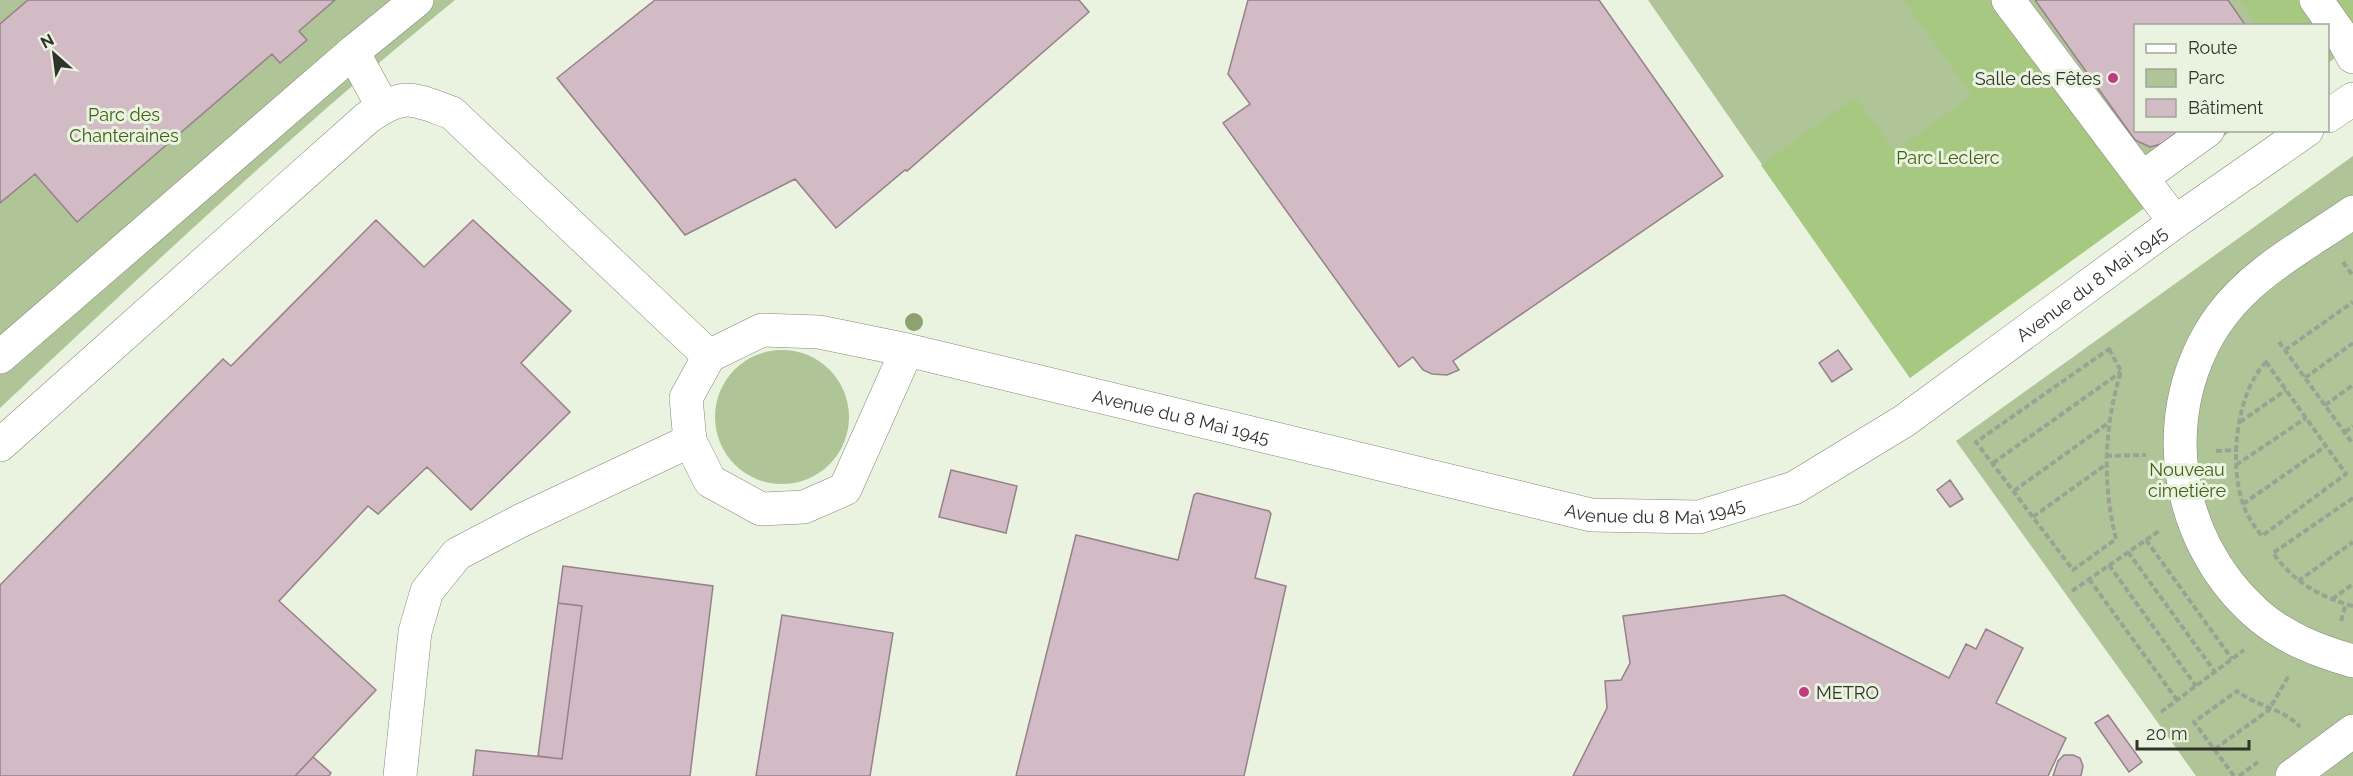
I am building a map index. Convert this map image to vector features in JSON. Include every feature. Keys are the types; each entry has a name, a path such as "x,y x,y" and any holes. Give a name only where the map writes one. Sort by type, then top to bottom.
{"street":[{"path":"0,357 352,52 417,0"},
{"path":"2008,0 2175,222"},
{"path":"2316,0 2341,46"},
{"path":"352,52 382,107"},
{"path":"0,445 382,107 408,97 452,113 709,356 686,398 690,441 710,481 761,509 804,507 845,489 907,350"},
{"path":"2329,115 2353,99"},
{"path":"2142,178 2205,132"},
{"name":"Avenue du 8 Mai 1945","path":"709,356 762,330 819,332 907,350 1591,514 1699,517 1794,488 1904,421 2175,222 2304,132"},
{"path":"2353,212 2245,288 2221,316 2202,347 2188,381 2181,417 2180,454 2184,490 2190,510 2210,558 2231,588 2257,614 2275,627 2306,644 2353,662"},
{"path":"400,776 415,632 427,591 457,554 520,521 690,441"},
{"path":"2292,776 2353,731"}],"path":[{"path":"2285,350 2353,302"},
{"path":"2279,342 2353,444"},
{"path":"2305,378 2353,343"},
{"path":"2109,349 2121,371 2108,424 2105,466 2116,539 2073,570 1976,442 2109,349"},
{"path":"2266,362 2286,390 2346,474 2262,536 2243,504 2236,465 2240,422 2255,374 2266,362"},
{"path":"1993,464 2121,371"},
{"path":"2325,405 2353,385"},
{"path":"2240,422 2286,390"},
{"path":"2236,465 2306,418"},
{"path":"2014,491 2108,424"},
{"path":"2344,432 2353,426"},
{"path":"2243,504 2326,446"},
{"path":"2033,518 2105,466"},
{"path":"2353,498 2273,553 2298,581 2332,599 2353,606"},
{"path":"2072,591 2190,510"},
{"path":"2146,540 2232,659"},
{"path":"2298,581 2353,542"},
{"path":"2128,552 2215,672"},
{"path":"2109,565 2196,686"},
{"path":"2089,579 2177,700"},
{"path":"2332,599 2353,584"},
{"path":"2161,712 2275,627"},
{"path":"2215,749 2269,710 2306,644"},
{"path":"2234,776 2194,722 2237,691 2249,701 2293,719 2302,730"}],"green space":[{"name":"Parc des Chanteraines","path":"0,0 455,0 281,149 0,408"},
{"name":"Parc Leclerc","path":"1648,0 2353,0 2353,45 2329,62 2329,24 2134,24 2134,132 2230,132 2149,189 1910,378"},
{"path":"1903,0 1996,0 2150,204 1910,378 1761,165 1855,97 1895,151 1972,95"},
{"path":"2239,0 2353,0 2353,39 2329,56 2329,24 2257,24"},
{"name":"Nouveau cimetière","path":"2353,156 2353,776 2196,776 1956,441"},
{"path":"782,350 807,355 829,370 844,392 849,417 844,442 829,464 807,479 782,484 757,479 735,464 720,442 715,417 720,392 735,370 757,355"}],"building":[{"path":"28,0 335,0 299,31 307,40 280,63 272,54 77,222 35,174 0,203 0,24"},
{"path":"655,0 1079,0 1089,12 907,171 905,170 836,228 795,179 685,235 557,78"},
{"path":"1248,0 1599,0 1723,176 1453,361 1459,370 1447,375 1432,374 1423,370 1413,357 1399,367 1223,123 1250,104 1228,74"},
{"name":"Salle des Fêtes","path":"2035,0 2228,0 2245,24 2134,24 2134,132 2177,132 2161,144 2150,147 2135,140"},
{"path":"376,220 424,267 473,220 571,311 521,363 570,412 471,510 427,467 378,514 368,506 279,601 376,690 295,776 0,776 0,585 223,359 231,366"},
{"path":"1838,350 1852,369 1832,382 1819,363"},
{"path":"951,470 1017,486 1006,533 939,517"},
{"path":"1950,480 1963,499 1950,507 1937,490"},
{"path":"1197,493 1269,511 1271,514 1255,578 1286,586 1244,776 1016,776 1076,535 1178,560 1194,495"},
{"path":"563,566 713,586 690,776 473,776 476,750 562,759 582,606 558,603"},
{"name":"METRO","path":"1784,595 1949,678 1966,644 1976,649 1986,629 2023,648 1996,703 2066,738 2048,776 1573,776 1607,708 1605,681 1621,680 1630,663 1623,616"},
{"path":"558,603 582,606 562,759 538,756"},
{"path":"782,615 893,633 870,776 756,776"},
{"path":"2108,715 2142,762 2129,772 2095,723"},
{"path":"2064,755 2080,758 2083,766 2081,776 2053,776 2058,761"},
{"path":"313,757 331,773 329,776 295,776"}],"place":[{"name":"Salle des Fêtes","path":"2113,78"},
{"name":"METRO","path":"1804,692"}]}
